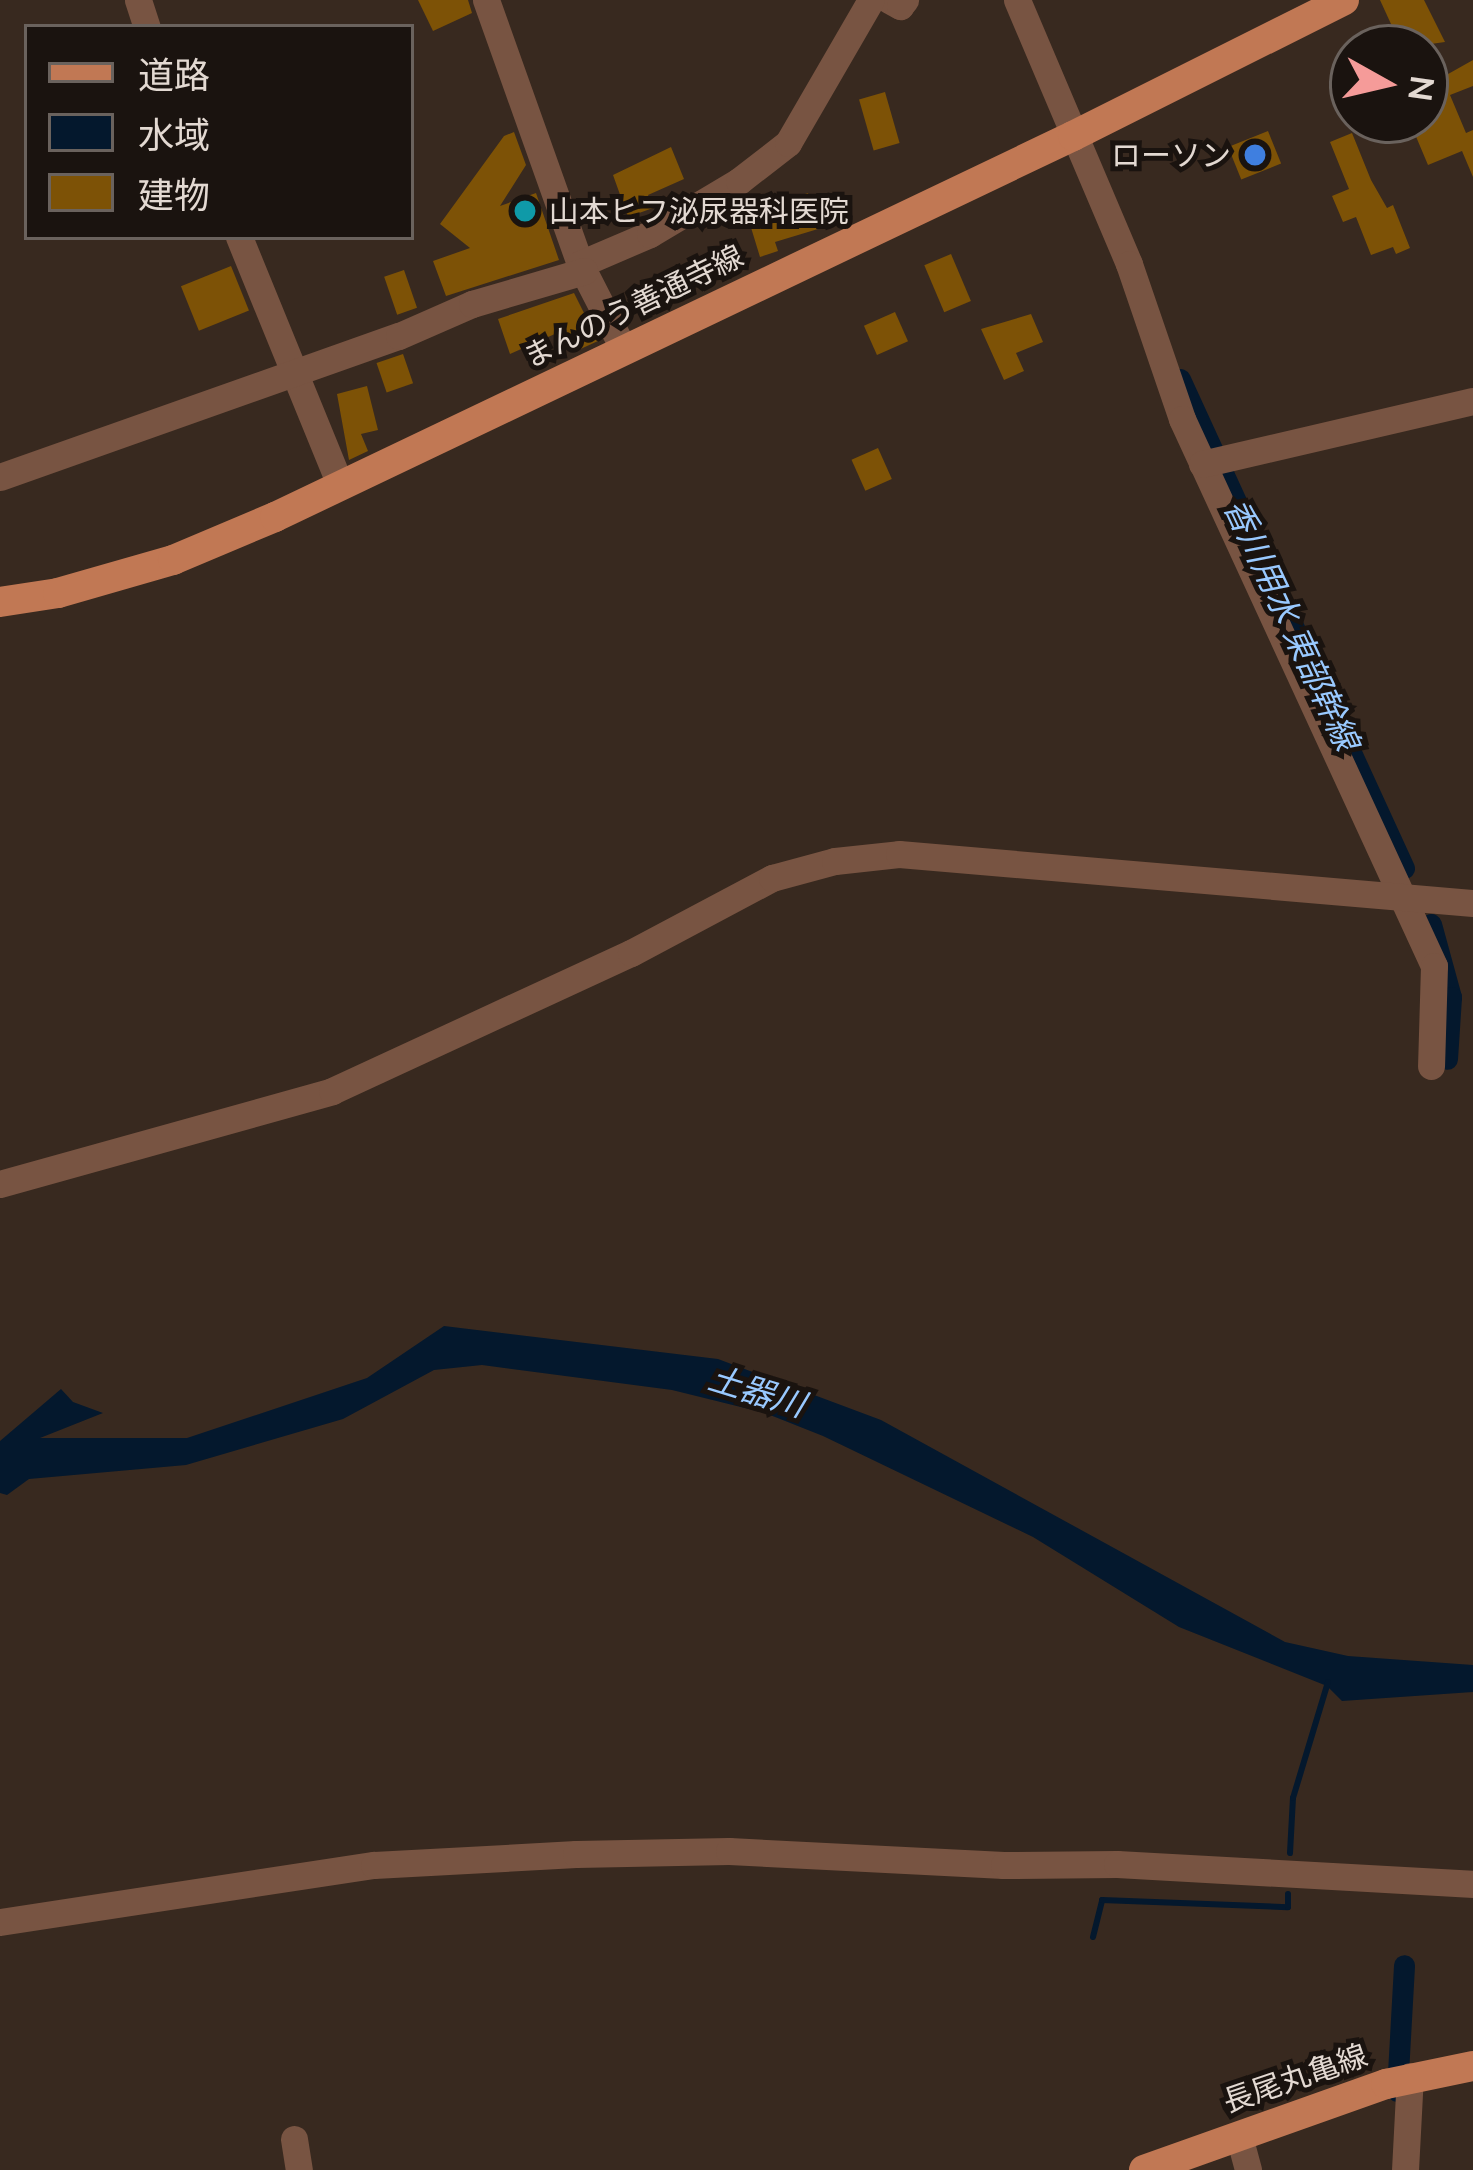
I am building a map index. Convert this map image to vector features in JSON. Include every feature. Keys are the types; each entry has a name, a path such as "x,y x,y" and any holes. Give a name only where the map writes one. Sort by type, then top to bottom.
{"main road":[{"name":"まんのう善通寺線","path":"0,602 58,592 173,560 1072,136 1345,0"},
{"name":"長尾丸亀線","path":"1144,2170 1400,2080 1473,2066"}],"street":[{"path":"486,0 582,268 624,350"},
{"path":"0,477 399,336 472,304 509,297 650,234 740,182 788,143 871,0"},
{"path":"889,0 900,6 905,0"},
{"path":"1017,0 1129,264 1202,464 1434,966 1431,1066"},
{"path":"240,240 340,485"},
{"path":"1202,464 1473,400"},
{"path":"0,1184 332,1091 589,974 772,878 835,861 899,854 1473,902"},
{"path":"0,1922 309,1873 576,1854 729,1852 1004,1865 1117,1864 1473,1885"},
{"path":"1400,2080 1405,2170"},
{"path":"1239,2136 1248,2170"},
{"path":"294,2139 299,2170"}],"water":[{"name":"土器川","path":"444,1326 718,1359 881,1420 1285,1642 1348,1656 1473,1665 1473,1692 1342,1701 1327,1686 1179,1627 1033,1537 823,1436 765,1413 672,1390 482,1365 434,1370 343,1419 186,1465 29,1479 7,1495 0,1493 0,1441 61,1389 73,1402 103,1413 40,1438 187,1438 367,1378"}],"building":[{"path":"418,0 468,0 472,13 433,31"},
{"path":"1380,0 1424,0 1436,24 1391,24"},
{"path":"1473,60 1473,86 1450,95 1466,133 1473,130 1473,177 1462,151 1428,165 1419,144 1449,144 1449,74"},
{"path":"885,92 900,143 874,150 859,99"},
{"name":"ローソン","path":"1268,131 1281,163 1241,180 1228,147"},
{"name":"山本ヒフ泌尿器科医院","path":"514,132 526,165 500,206 536,193 559,260 446,296 433,261 470,248 440,224 504,136"},
{"path":"1331,144 1356,144 1387,208 1393,205 1410,248 1396,254 1393,247 1371,255 1356,217 1343,222 1332,196 1349,189"},
{"path":"671,147 684,179 648,195 653,208 628,217 613,175"},
{"path":"808,193 818,229 775,242 778,251 760,257 749,221 786,210 783,201"},
{"path":"951,254 971,301 944,312 924,265"},
{"path":"231,266 249,311 199,331 181,286"},
{"path":"404,270 417,308 397,315 384,277"},
{"path":"574,293 598,341 574,352 566,329 510,354 498,319"},
{"path":"895,312 908,341 877,355 864,326"},
{"path":"1031,314 1043,342 1016,353 1024,371 1004,380 981,329"},
{"path":"403,354 413,383 387,392 377,363"},
{"path":"367,386 378,430 361,434 368,451 349,460 337,394"},
{"path":"878,448 892,479 865,491 852,460"}],"waterway":[{"name":"香川用水 東部幹線","path":"1180,379 1404,868"},
{"name":"香川用水 東部幹線","path":"1431,924 1451,997 1447,1059"},
{"path":"1290,1853 1293,1798 1328,1682"},
{"path":"1093,1937 1102,1900 1288,1907 1288,1894"},
{"name":"香川用水 東部幹線","path":"1397,2091 1404,1965"}],"place":[{"name":"ローソン","path":"1255,155"},
{"name":"山本ヒフ泌尿器科医院","path":"525,211"}]}
